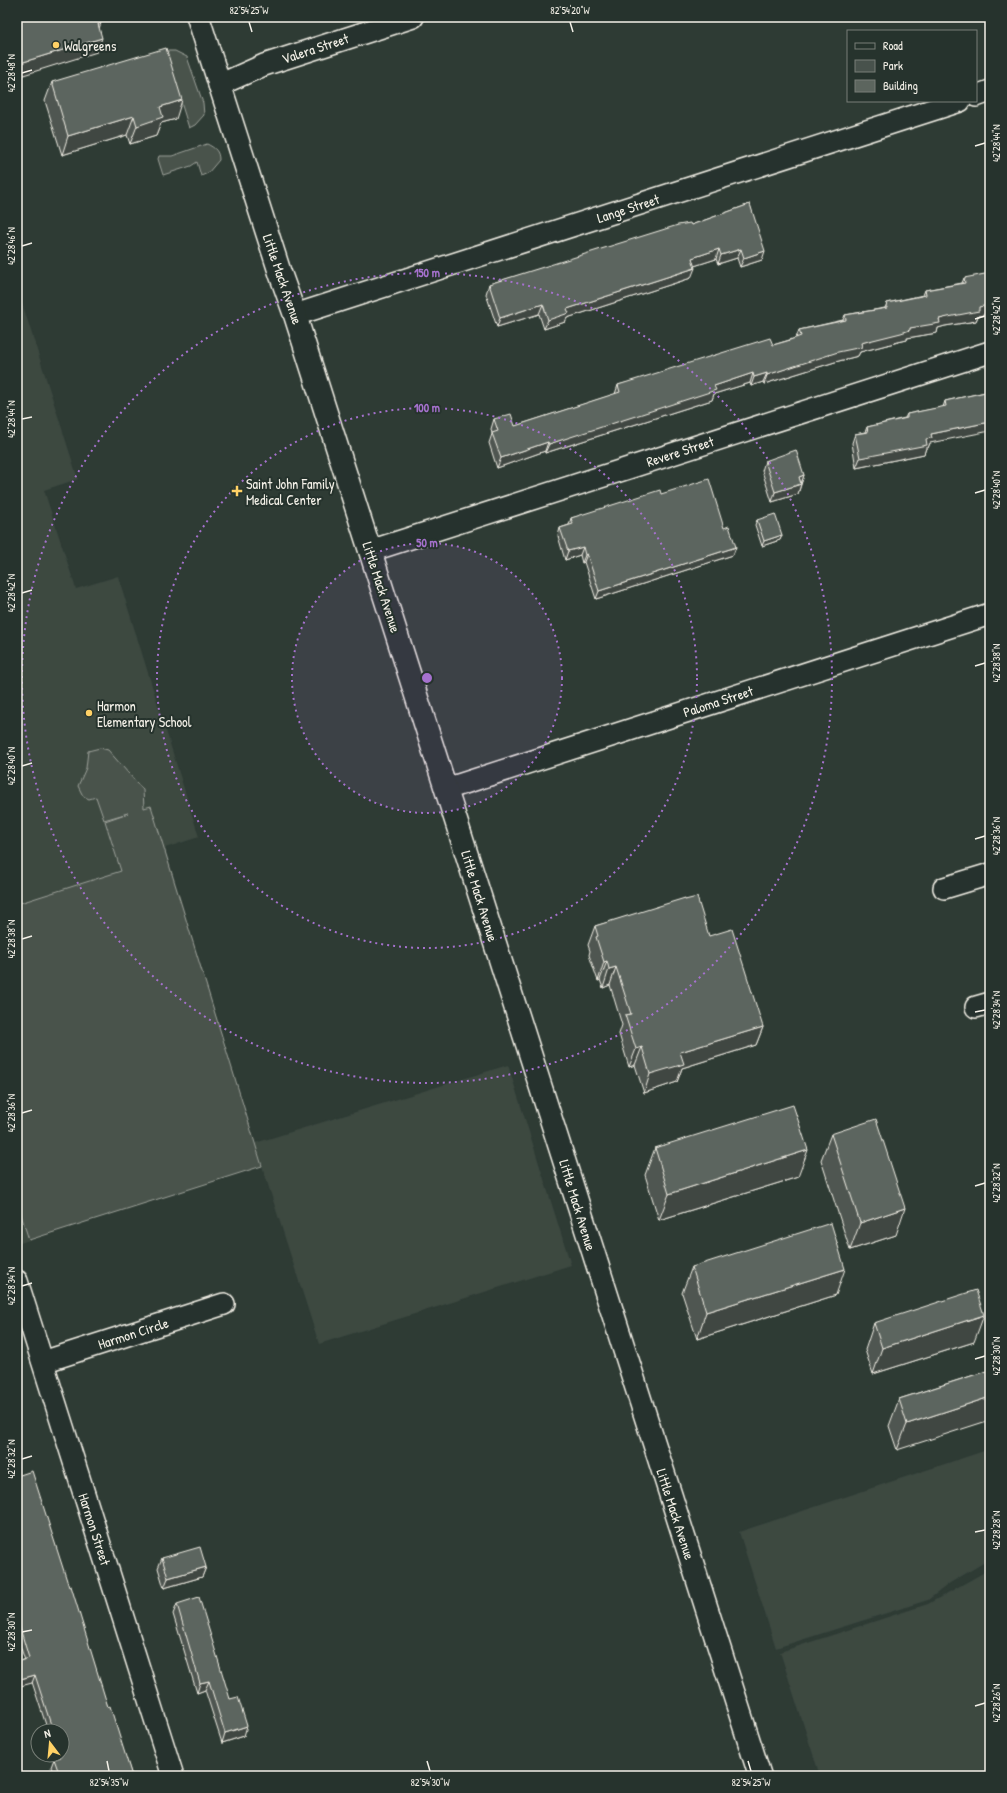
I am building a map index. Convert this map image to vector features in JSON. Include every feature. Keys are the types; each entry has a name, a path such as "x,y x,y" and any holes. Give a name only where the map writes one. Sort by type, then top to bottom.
{"main road":[{"name":"Little Mack Avenue","path":"198,17 280,273 296,315 760,1776"}],"street":[{"name":"Valera Street","path":"219,85 264,64 413,17"},
{"path":"977,96 990,91"},
{"name":"Lange Street","path":"296,315 957,102"},
{"name":"Revere Street","path":"370,551 990,352"},
{"name":"Paloma Street","path":"446,789 990,614"},
{"path":"944,888 990,874"},
{"name":"Harmon Street","path":"17,1281 173,1776"},
{"name":"Harmon Circle","path":"42,1362 224,1304"}],"shaded area":[{"name":"Harmon Elementary School","path":"17,287 78,479 44,490 76,589 118,576 199,837 165,848 255,1143 508,1065 571,1265 319,1344 262,1166 17,1244"},
{"path":"990,1449 990,1559 950,1583 928,1600 776,1648 739,1532"},
{"path":"990,1569 990,1776 820,1776 780,1652 928,1604"}],"green space":[{"path":"165,51 175,51 187,57 203,103 204,115 195,125 189,128"},
{"path":"207,144 216,150 219,160 208,173 201,176 197,162 191,166 163,175 158,159 159,156 172,156"},
{"name":"Harmon Elementary School","path":"100,748 108,750 143,790 144,808 151,806 262,1166 29,1240 17,1202 17,904 121,871 105,821 128,813 104,820 96,797 89,799 83,796 78,786 86,768 88,751"}],"building":[{"name":"Walgreens","path":"17,17 99,17 101,23 98,24 102,38 17,64"},
{"path":"166,48 182,100 160,107 163,117 137,126 134,116 68,136 52,82"},
{"path":"750,204 765,251 744,258 741,249 721,255 719,249 692,258 695,268 567,309 569,313 548,320 543,304 500,318 489,284 678,225 690,223 691,225"},
{"path":"990,273 990,303 979,307 979,311 939,319 940,323 910,328 910,330 901,333 861,343 862,347 838,352 767,375 767,373 754,377 753,373 714,386 716,390 501,458 492,433 498,431 494,419 511,414 515,426 620,392 618,385 770,338 773,345 787,341 801,336 799,330 846,320 845,315 887,308 887,303 926,295 925,290 965,283 964,278"},
{"path":"990,391 990,422 931,434 932,438 926,439 927,445 860,458 855,434 868,432 867,427 907,418 907,414 946,406 945,401"},
{"path":"796,450 804,475 799,477 801,484 775,492 765,461"},
{"path":"709,479 724,528 729,526 736,547 599,591 587,554 585,555 583,547 568,551 560,528 573,524 571,518 660,490 661,494"},
{"path":"775,514 782,535 764,541 757,520"},
{"path":"697,897 709,936 732,929 763,1027 680,1052 684,1064 650,1074 642,1047 636,1049 625,1015 631,1014 616,967 609,969 607,961 604,962 596,937 598,936 595,926 685,898 685,900"},
{"path":"793,1105 808,1150 669,1194 655,1148"},
{"path":"876,1119 905,1208 860,1223 831,1134"},
{"path":"831,1223 845,1269 706,1312 692,1267"},
{"path":"976,1290 984,1315 882,1348 874,1323"},
{"path":"990,1370 990,1397 907,1424 899,1399"},
{"path":"32,1471 69,1587 71,1586 108,1707 110,1706 132,1776 60,1776 55,1763 70,1763 70,1723 50,1723 35,1675 17,1680 17,1662 29,1658 17,1618 17,1476"},
{"path":"200,1547 206,1567 168,1578 162,1558"},
{"path":"199,1597 230,1699 238,1697 247,1726 225,1733 209,1681 200,1683 177,1604"}],"place":[{"name":"Walgreens","path":"56,45"},
{"name":"Saint John Family Medical Center","path":"237,491"},
{"name":"Harmon Elementary School","path":"89,713"}]}
